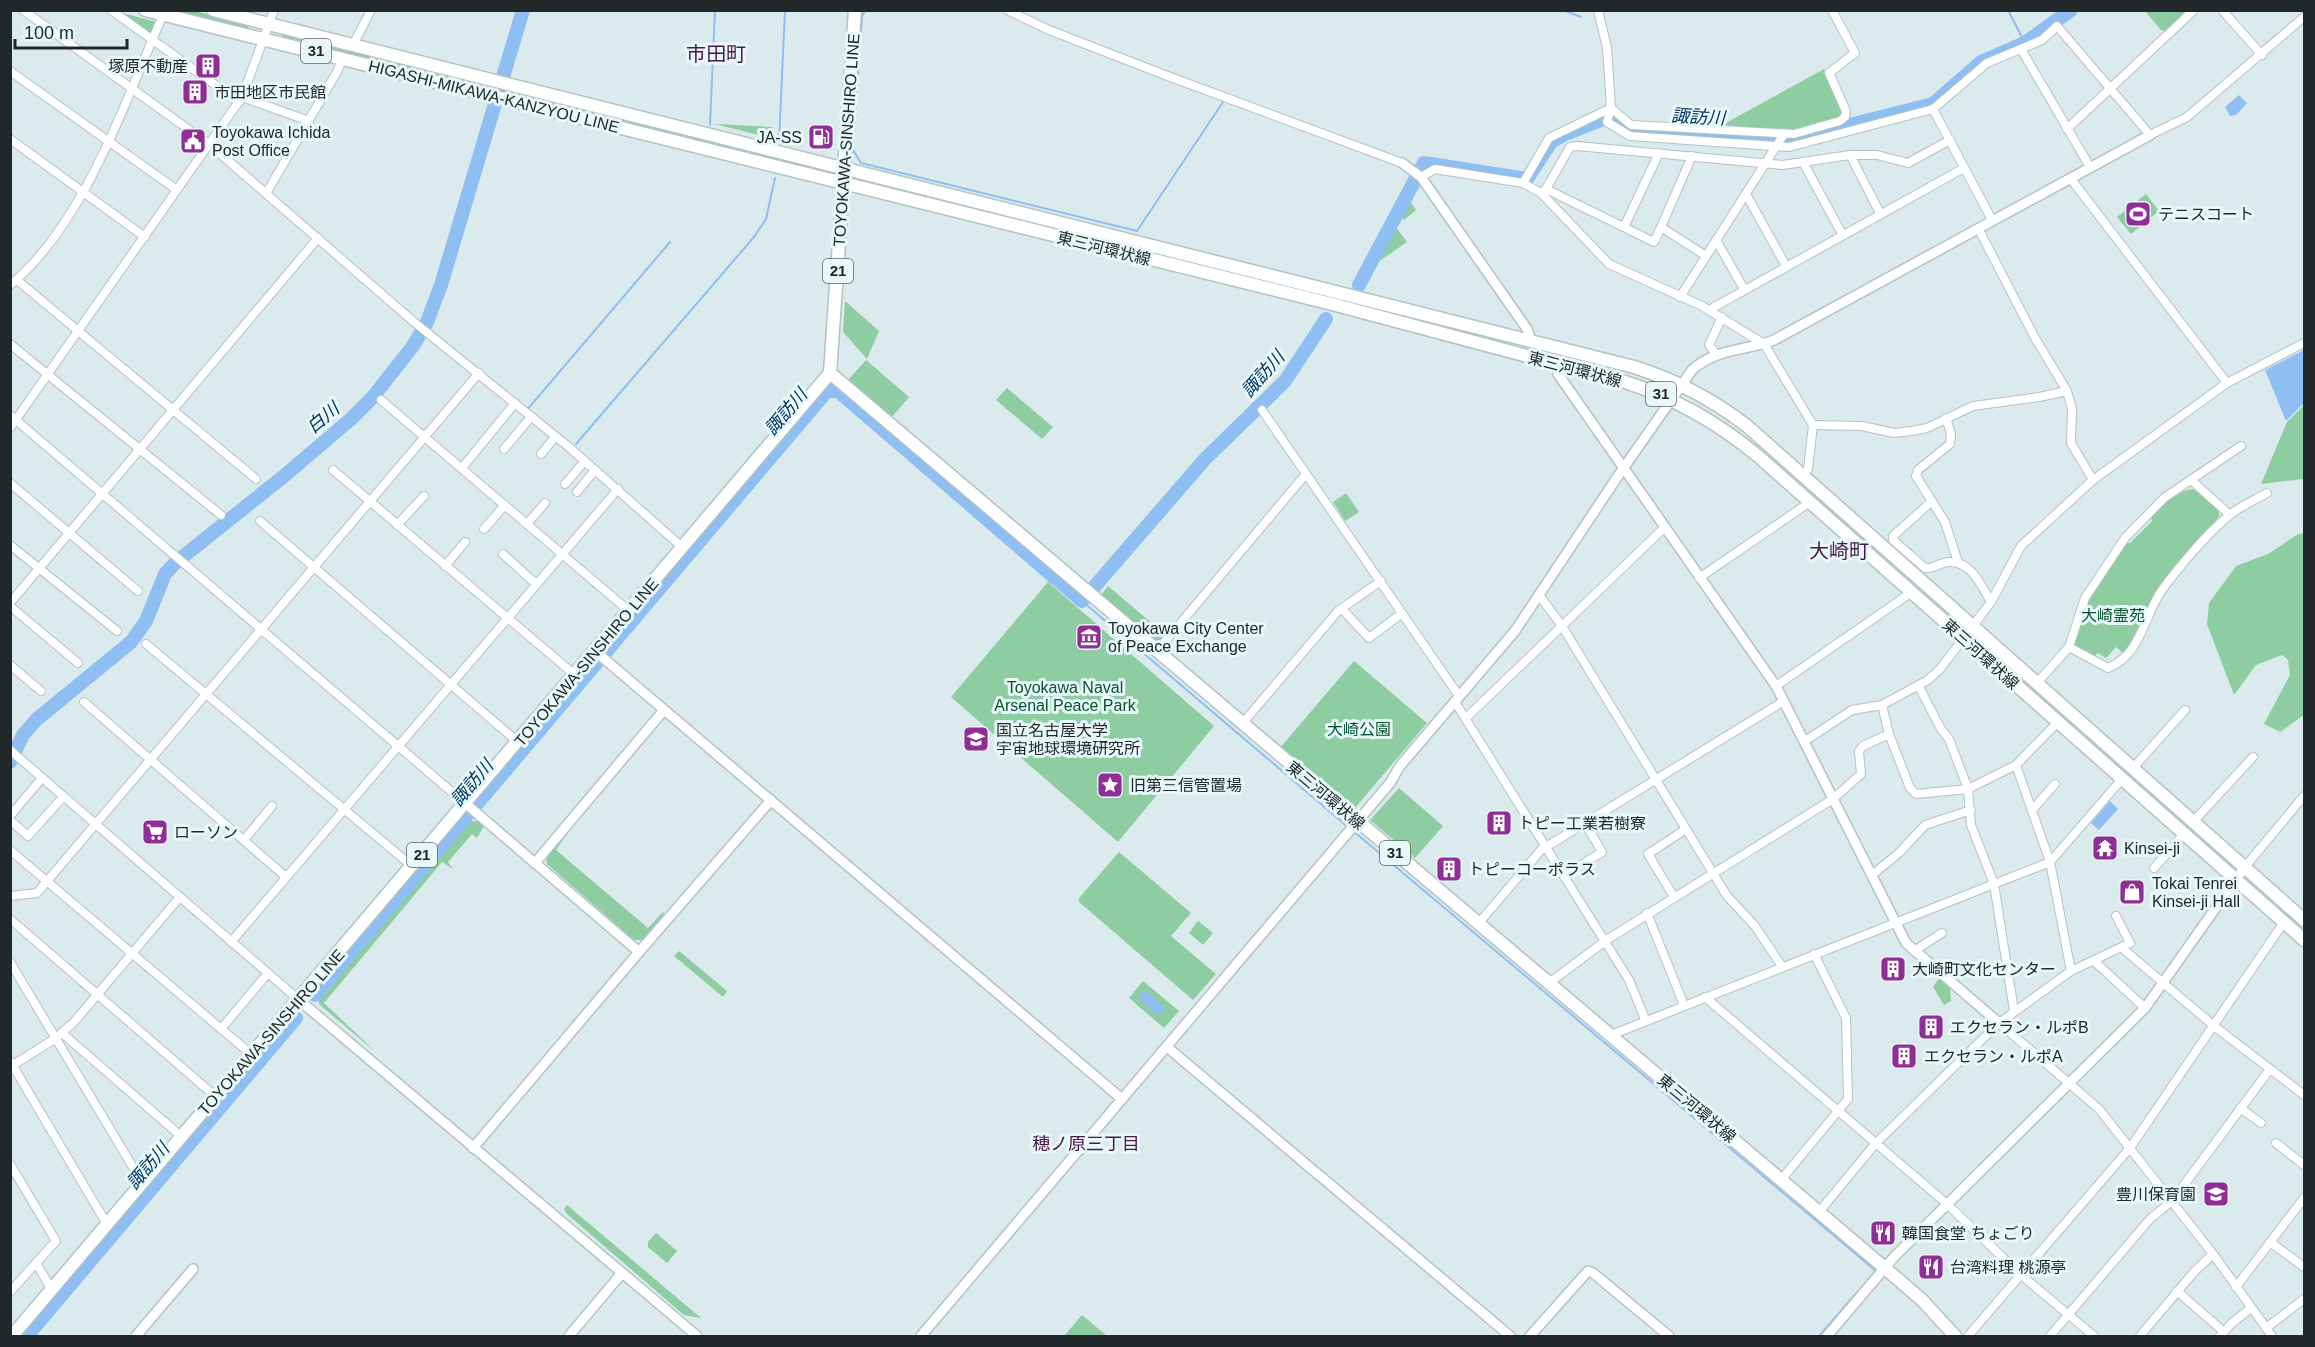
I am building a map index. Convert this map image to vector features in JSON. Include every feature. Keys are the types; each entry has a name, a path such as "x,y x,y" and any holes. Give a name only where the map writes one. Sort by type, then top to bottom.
{"main road":[{"name":"HIGASHI-MIKAWA-KANZYOU LINE","path":"145,10 842,183"},
{"name":"HIGASHI-MIKAWA-KANZYOU LINE","path":"213,10 267,26 353,45 843,168"},
{"name":"TOYOKAWA-SINSHIRO LINE","path":"12,1336 108,1226 412,866 471,808 518,742 830,373 855,10"},
{"name":"東三河環状線","path":"843,168 1531,340 1634,367 1681,384 1726,410 1803,476 2304,920"},
{"name":"東三河環状線","path":"842,183 1332,304 1557,364 1671,398 1708,418 1739,441 2304,940"},
{"name":"東三河環状線","path":"830,373 1885,1268 1922,1300 1955,1336"}],"street":[{"path":"22,10 210,145 267,192 427,333 479,373 618,489 682,547"},
{"path":"111,10 241,100 309,121"},
{"path":"10,428 14,418 47,375 241,100 274,10"},
{"path":"353,45 371,10"},
{"path":"1006,10 1048,30 1402,163 1421,177 1527,329 1531,340"},
{"path":"1598,10 1607,48 1611,108 1607,122 1630,136 1776,144 1789,147 1933,110 1987,63 2042,40 2057,26 2150,135"},
{"path":"1611,108 1636,127 1794,134 1840,121 1845,117 1846,111 1829,73 1855,53 1832,10"},
{"path":"2067,129 2194,10"},
{"path":"2222,10 2262,55"},
{"path":"163,15 84,192 39,260 14,282 78,331 256,479"},
{"path":"921,1336 1358,821 1390,783 1400,766 1515,632 1671,398 1701,362 1716,354 1764,344 2090,167 2187,117 2304,17"},
{"path":"2021,49 2090,167"},
{"path":"267,192 338,70 342,58"},
{"path":"10,71 177,190"},
{"path":"1523,183 1549,138 1611,108"},
{"path":"1933,110 1992,220"},
{"path":"1680,297 1784,134"},
{"path":"10,139 145,237"},
{"path":"1544,191 1570,147 1766,163 1885,155 1908,163 1950,140"},
{"path":"1624,227 1659,153"},
{"path":"1421,177 1435,169 1523,183 1654,242 1692,156"},
{"path":"1850,156 1880,213"},
{"path":"1803,162 1842,234"},
{"path":"1709,310 1842,234 1965,168"},
{"path":"2071,179 2227,383"},
{"path":"1544,191 1600,257 1709,310 1764,344 1813,425 1808,469 1803,476"},
{"path":"1746,194 1786,266"},
{"path":"1661,227 1706,256"},
{"path":"1978,228 2036,338 2067,391 2072,410 2072,443 2093,480"},
{"path":"78,663 10,604 318,238"},
{"path":"1716,240 1744,289"},
{"path":"1716,354 1709,345 1722,317"},
{"path":"1805,741 1852,710 1882,705 1919,687 1940,669 1973,627 1991,602 2022,546 2093,480 2227,383 2304,343"},
{"path":"10,344 221,515"},
{"path":"1557,364 1558,374 1776,686 1906,943 2099,1109 2213,1254 2272,1336"},
{"path":"10,896 37,893 479,373"},
{"path":"1813,425 1862,426 1894,433 1927,428 1973,406 2067,391"},
{"path":"381,400 629,611"},
{"path":"462,468 515,404"},
{"path":"1262,410 1381,581 1457,699 1466,718 1629,980 1645,1020"},
{"path":"504,449 531,417"},
{"path":"14,418 639,952"},
{"path":"1946,418 1951,434 1950,444 1918,470 1916,476 1945,522 1958,562 1977,577 1991,602"},
{"path":"541,454 555,437"},
{"path":"2037,683 2069,647 2085,598 2125,538 2164,498 2241,446"},
{"path":"565,484 585,461"},
{"path":"333,470 507,620 575,675"},
{"path":"577,492 595,470"},
{"path":"1157,651 1306,474"},
{"path":"2191,480 2230,515"},
{"path":"10,483 138,591"},
{"path":"231,942 618,489"},
{"path":"2069,647 2108,668 2131,653 2160,593 2176,572 2230,515 2267,493"},
{"path":"397,525 424,496"},
{"path":"1699,578 1810,502"},
{"path":"1931,502 1915,514 1893,536 1893,540 1925,568 1958,562"},
{"path":"527,524 544,503"},
{"path":"484,529 505,505"},
{"path":"260,521 518,742"},
{"path":"1466,718 1665,527"},
{"path":"445,566 465,542"},
{"path":"10,545 117,631"},
{"path":"502,554 536,584"},
{"path":"1242,724 1342,609 1381,581"},
{"path":"1776,686 1912,592"},
{"path":"1539,595 1562,626 1727,896 1768,942 1781,965"},
{"path":"1342,609 1369,638 1401,614"},
{"path":"146,644 412,866"},
{"path":"596,652 1122,1099"},
{"path":"12,671 41,691"},
{"path":"1919,687 1941,729 1949,739 1968,789 1971,825 1994,884 2014,1011"},
{"path":"1478,924 1546,848 1784,701"},
{"path":"84,702 286,877"},
{"path":"1882,705 1889,734 1910,788 1916,794 1968,789 2016,765 2058,722"},
{"path":"535,863 664,710"},
{"path":"2133,768 2185,710"},
{"path":"1549,983 1604,942 1647,914 1833,799 1861,774 1859,751 1863,746 1889,734"},
{"path":"10,750 268,974 698,1336"},
{"path":"2193,822 2253,757"},
{"path":"2016,765 2050,862 2071,971"},
{"path":"10,816 42,778"},
{"path":"1611,1035 1781,965 2050,862 2122,779"},
{"path":"2032,810 2055,784"},
{"path":"1827,1336 1885,1268 1947,1204 2145,1008 2164,985 2244,868 2304,796"},
{"path":"10,820 28,836 63,797"},
{"path":"473,1148 771,800"},
{"path":"244,840 272,806"},
{"path":"1872,875 1899,853 1925,825 1971,810"},
{"path":"1564,876 1602,852 1585,824"},
{"path":"1674,897 1648,854 1686,829"},
{"path":"2154,868 2184,834"},
{"path":"10,850 252,1055"},
{"path":"108,1226 11,1065 59,1036 179,898"},
{"path":"1647,914 1684,1005"},
{"path":"1819,1212 1876,1143 1999,1023 2071,971 2130,943 2116,916"},
{"path":"10,919 216,1096"},
{"path":"1968,1336 2130,1148 2284,922"},
{"path":"1914,951 1942,933"},
{"path":"2122,948 2214,1026 2304,1095"},
{"path":"1781,1180 1848,1099 1846,1018 1814,954"},
{"path":"2094,961 2145,1008"},
{"path":"10,962 59,1036 143,1184"},
{"path":"221,1029 268,974"},
{"path":"1705,997 1947,1204 2022,1275 2094,1336"},
{"path":"59,1036 182,1137"},
{"path":"1167,1047 1510,1336"},
{"path":"2050,1336 2150,1219 2172,1201 2270,1069"},
{"path":"2240,1108 2261,1123"},
{"path":"2276,1143 2304,1165"},
{"path":"10,1164 56,1241 10,1292"},
{"path":"2236,1287 2304,1201"},
{"path":"2270,1242 2304,1267"},
{"path":"2140,1336 2177,1291 2213,1254"},
{"path":"36,1263 51,1290"},
{"path":"136,1336 193,1269"},
{"path":"1530,1336 1588,1271 1669,1336"},
{"path":"569,1336 622,1273"},
{"path":"2177,1291 2222,1334 2251,1308"},
{"path":"2266,1328 2304,1299"}],"green space":[{"path":"114,11 157,22 151,37"},
{"path":"165,11 195,11 249,26 247,31"},
{"path":"2145,11 2188,11 2166,31 2161,30"},
{"path":"284,31 488,83 485,91 361,61 282,37"},
{"path":"1824,69 1843,113 1834,121 1820,126 1784,131 1715,129"},
{"path":"509,88 822,169 821,176 507,97"},
{"path":"715,124 772,127 771,138"},
{"path":"1402,190 1416,210 1404,220 1400,215 1392,222 1407,242 1381,260 1373,252"},
{"name":"テニスコート","path":"2146,194 2159,211 2131,234 2117,217"},
{"path":"845,301 879,331 867,359 843,332"},
{"path":"866,360 909,397 892,417 848,380"},
{"path":"1007,388 1053,427 1042,439 996,400"},
{"path":"2304,405 2304,479 2261,484 2287,422"},
{"name":"大崎霊苑","path":"2194,489 2219,511 2219,517 2189,549 2159,589 2124,654 2116,647 2106,658 2098,653 2095,656 2074,645 2087,603 2124,544 2130,543 2152,521 2151,517 2170,499 2181,492"},
{"path":"1346,493 1359,512 1345,521 1333,502"},
{"path":"2304,533 2304,715 2280,732 2264,724 2290,675 2288,660 2282,655 2256,665 2234,695 2207,624 2209,603 2236,566 2268,554 2298,534"},
{"name":"Toyokawa Naval Arsenal Peace Park","path":"1048,582 1214,726 1118,842 951,697"},
{"path":"1108,586 1166,635 1159,644 1101,595"},
{"name":"大崎公園","path":"1354,661 1427,723 1355,808 1350,808 1280,748"},
{"path":"1399,788 1443,826 1415,858 1370,820"},
{"path":"479,821 484,826 477,838 472,834 448,862 453,869 442,862 324,1003 379,1055 319,1004 318,996 464,822"},
{"path":"569,831 556,850 648,928 664,911 663,917 644,940 634,940 547,864 546,854"},
{"path":"1119,852 1191,913 1171,936 1216,974 1193,1000 1079,902 1079,898"},
{"path":"1198,921 1213,933 1203,945 1189,933"},
{"path":"679,951 727,991 723,997 674,956"},
{"path":"1939,978 1950,988 1951,1001 1944,1005 1933,987"},
{"path":"1143,981 1179,1011 1164,1028 1129,998"},
{"path":"567,1205 701,1318 684,1315 567,1214 564,1209"},
{"path":"656,1233 677,1251 667,1263 648,1247 648,1242"},
{"path":"1082,1315 1107,1336 1064,1336"}],"water":[{"path":"2239,95 2247,103 2236,115 2230,116 2225,107"},
{"path":"2304,350 2304,403 2286,421 2265,370"},
{"path":"2110,801 2118,809 2099,830 2091,823"},
{"path":"1145,990 1165,1008 1158,1016 1138,998"}],"waterway":[{"name":"白川","path":"10,762 23,735 36,720 131,642 146,621 165,574 175,563 351,419 372,398 413,346 427,322 441,285 523,10"},
{"path":"710,125 715,10"},
{"path":"779,142 785,10"},
{"path":"866,10 862,16 853,150 861,163 1137,231 1223,102"},
{"path":"1563,10 1581,17"},
{"path":"2008,10 2025,43"},
{"name":"諏訪川","path":"1359,285 1424,163 1527,179 1551,142 1611,116 1634,132 1794,139 1933,104 1981,62 2025,43 2071,10"},
{"path":"576,444 754,237 766,219 775,178"},
{"path":"527,410 670,242"},
{"name":"諏訪川","path":"315,995 827,391 838,391 1082,601 1205,459 1285,381 1326,319"},
{"path":"1082,601 1348,827"},
{"path":"1352,830 1876,1271 1819,1336"},
{"name":"諏訪川","path":"27,1336 296,1018"}],"place":[{"name":"塚原不動産","path":"208,66"},
{"name":"市田地区市民館","path":"195,92"},
{"name":"JA-SS","path":"821,137"},
{"name":"Toyokawa Ichida Post Office","path":"193,141"},
{"name":"テニスコート","path":"2138,214"},
{"name":"Toyokawa City Center of Peace Exchange","path":"1089,637"},
{"name":"国立名古屋大学 宇宙地球環境研究所","path":"976,739"},
{"name":"旧第三信管置場","path":"1110,785"},
{"name":"トピー工業若樹寮","path":"1499,823"},
{"name":"ローソン","path":"155,832"},
{"name":"Kinsei-ji","path":"2105,848"},
{"name":"トピーコーポラス","path":"1449,869"},
{"name":"Tokai Tenrei Kinsei-ji Hall","path":"2132,892"},
{"name":"大崎町文化センター","path":"1893,969"},
{"name":"エクセラン・ルポB","path":"1931,1027"},
{"name":"エクセラン・ルポA","path":"1904,1056"},
{"name":"豊川保育園","path":"2216,1194"},
{"name":"韓国食堂 ちょごり","path":"1883,1233"},
{"name":"台湾料理 桃源亭","path":"1931,1267"}],"district":[{"name":"市田町","path":"716,54"},
{"name":"大崎町","path":"1839,551"},
{"name":"穂ノ原三丁目","path":"1086,1144"}]}
